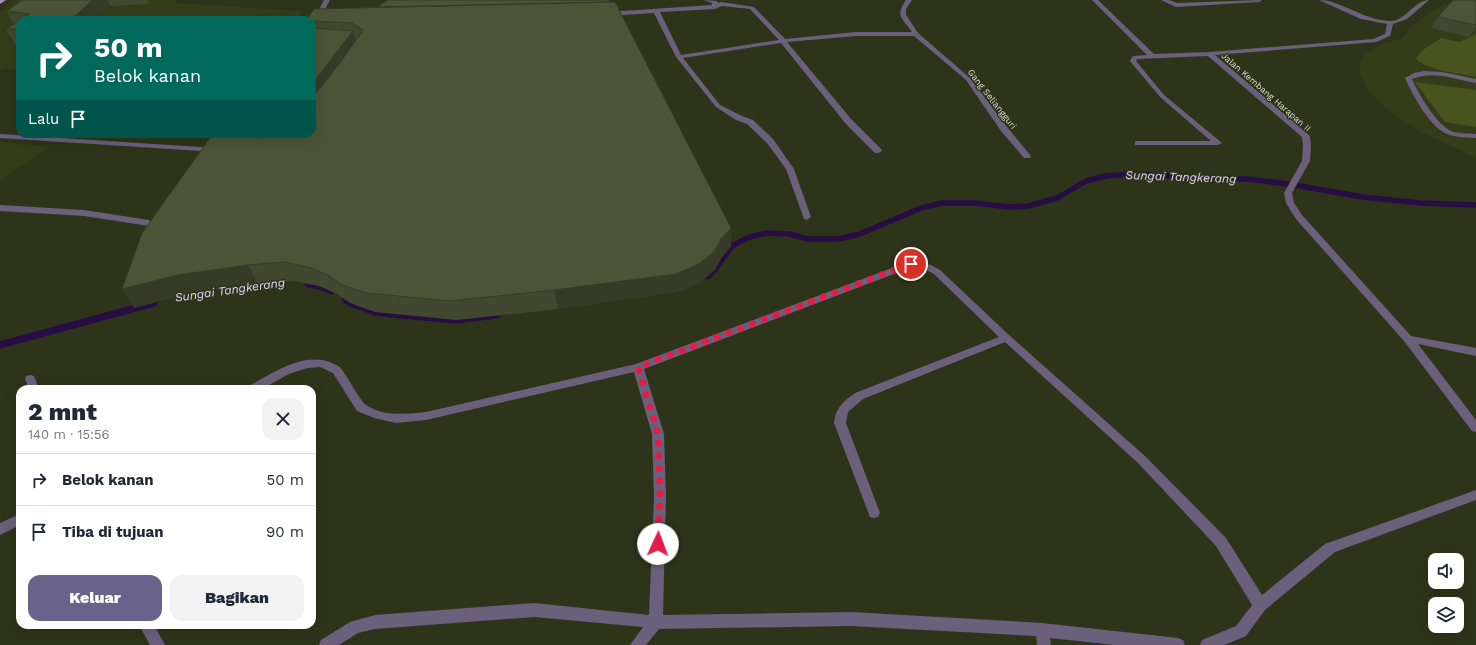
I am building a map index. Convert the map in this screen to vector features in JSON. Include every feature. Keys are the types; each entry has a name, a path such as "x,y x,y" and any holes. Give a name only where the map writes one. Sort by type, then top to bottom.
{"street":[{"path":"324,20 316,20 327,0"},
{"path":"707,0 715,2 715,7"},
{"name":"Gang Seliangguri","path":"909,0 903,9 903,15 916,34 968,79 1004,129 1027,156"},
{"path":"1095,0 1152,56"},
{"path":"1164,0 1176,5 1259,0"},
{"path":"1322,0 1364,18 1390,23 1403,19 1426,0"},
{"path":"603,14 715,7 721,4 752,8 783,41 849,122 878,150"},
{"path":"656,11 679,57 718,106 739,118 750,122 770,141 790,169 807,217"},
{"path":"1138,143 1218,143 1162,96 1133,61 1135,57 1209,54 1374,41 1388,35 1390,23"},
{"path":"679,57 826,36 916,34"},
{"name":"Jalan Kembang Harapan II","path":"1209,54 1306,136 1309,150 1303,170 1288,193 1290,203 1299,217 1408,339"},
{"path":"1476,81 1432,72 1416,73 1408,78 1411,86 1440,126 1450,132 1476,136"},
{"path":"0,136 16,137"},
{"path":"32,138 223,150"},
{"path":"0,208 84,213 149,222"},
{"path":"260,385 285,371 307,364 321,363 336,370 361,408 396,419 426,416 638,367 911,264 924,265 937,272 1006,338 1142,460 1221,542 1260,605"},
{"path":"874,512 840,423 840,414 845,406 859,396 1006,338"},
{"path":"1408,339 1476,352"},
{"path":"1408,339 1476,428"},
{"path":"637,645 656,622 660,497 658,434 638,367"},
{"path":"1207,645 1241,630 1260,605 1330,548 1476,495"},
{"path":"0,529 16,521"},
{"path":"326,645 355,627 375,622 534,610 656,622 851,619 1042,630 1178,645"},
{"path":"148,629 158,645"},
{"path":"1042,630 1044,645"}],"shaded area":[{"path":"17,0 177,0 175,3 302,11 299,16 16,16 16,69 0,69 0,12"},
{"path":"1445,3 1476,10 1476,158 1419,131 1388,110 1369,92 1360,74 1359,67 1361,60 1366,54 1382,44 1403,38 1411,26"},
{"path":"1476,34 1476,77 1436,69 1416,59 1420,52 1441,38 1460,42"},
{"path":"1415,82 1476,90 1476,127 1445,122"},
{"path":"0,142 51,146 0,180"}],"building":[{"path":"22,0 93,0 75,16 26,16 29,14 7,11"},
{"path":"388,0 609,0 610,2 377,7"},
{"path":"1453,0 1476,0 1476,25 1438,17"},
{"path":"615,2 731,228 721,239 714,252 699,264 676,274 554,290 450,301 367,293 342,285 328,275 311,268 285,262 248,265 178,275 122,289 142,233 210,138 316,138 316,93 340,63 363,30 352,23 316,21 316,16 309,16 314,9"},
{"path":"16,23 16,29 6,29"},
{"path":"316,28 353,31 316,79"}],"waterway":[{"name":"Sungai Tangkerang","path":"730,247 747,238 766,233 789,234 808,239 838,239 860,234 921,208 942,203 974,203 1009,207 1028,206 1057,198 1086,181 1106,176 1129,174 1246,179 1288,184 1363,197 1420,203 1476,205"},
{"name":"Sungai Tangkerang","path":"708,276 732,246"},
{"name":"Sungai Tangkerang","path":"308,284 319,286 331,291"},
{"name":"Sungai Tangkerang","path":"345,299 350,303 375,312 400,315 456,320 497,315"},
{"name":"Sungai Tangkerang","path":"0,345 154,303"}],"route":[{"path":"658,544 660,497 658,434 638,367 911,264"}]}
